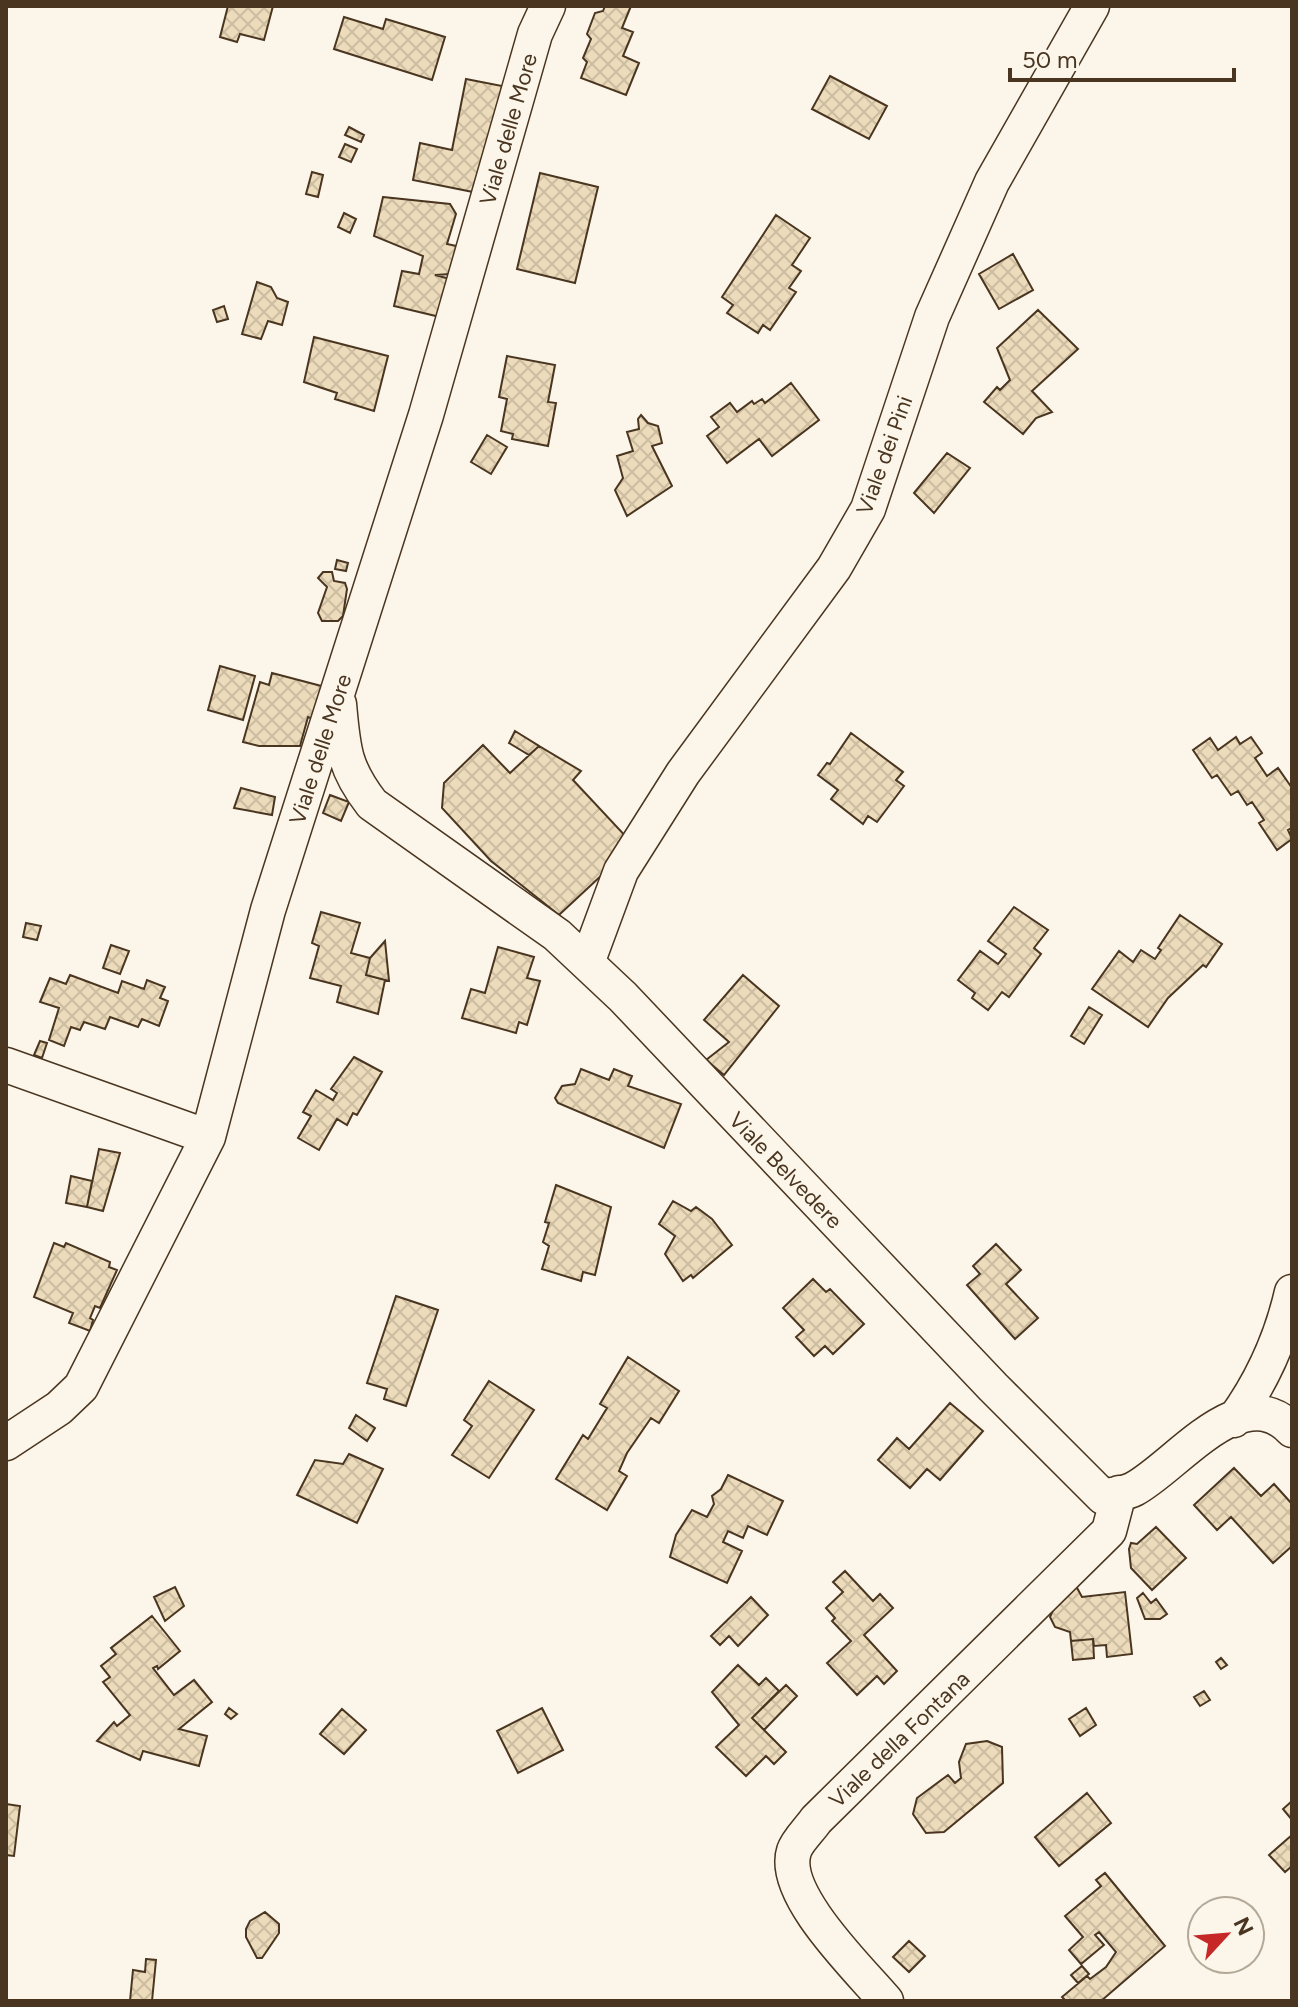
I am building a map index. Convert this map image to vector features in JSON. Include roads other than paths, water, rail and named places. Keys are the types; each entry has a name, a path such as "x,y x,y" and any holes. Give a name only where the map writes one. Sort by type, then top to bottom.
{"street":[{"name":"Viale delle More","path":"6,1443 59,1408 81,1387 208,1137 268,910 426,415 535,34 548,6"},
{"name":"Viale dei Pini","path":"587,963 621,871 683,773 834,568 868,509 938,303 992,182 1092,6"},
{"name":"Viale Belvedere","path":"338,692 342,741 351,777 372,804 537,920 587,963 993,1387 1103,1497 1119,1493"},
{"path":"6,1065 208,1137"},
{"path":"1234,1420 1254,1392 1283,1335 1292,1292"},
{"path":"1119,1493 1133,1490 1216,1426 1255,1412 1282,1419 1292,1430"},
{"name":"Viale della Fontana","path":"886,2001 806,1906 795,1874 793,1851 816,1820 1109,1531 1119,1493"}]}
